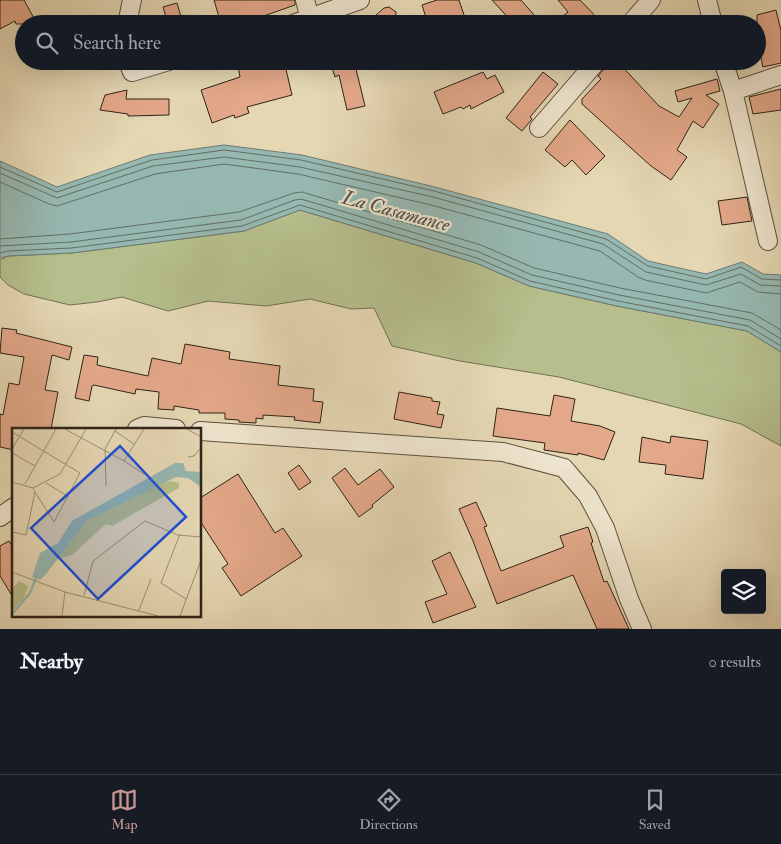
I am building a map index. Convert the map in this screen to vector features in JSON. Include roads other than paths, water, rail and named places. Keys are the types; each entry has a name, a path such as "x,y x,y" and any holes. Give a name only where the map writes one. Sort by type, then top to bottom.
{"street":[{"path":"129,15 132,0"},
{"path":"303,15 305,0"},
{"path":"319,15 360,0"},
{"path":"638,15 652,0"},
{"path":"708,0 712,15"},
{"path":"539,128 589,70"},
{"path":"726,70 733,91 768,241"},
{"path":"733,91 781,75"},
{"path":"139,428 144,426 165,428"},
{"path":"201,431 503,452 564,468 588,496 605,528 629,599 642,629"},
{"path":"0,516 12,508"}],"water":[{"name":"La Casamance","path":"224,145 302,155 435,187 608,234 648,261 706,274 742,262 763,274 781,275 781,352 747,331 617,306 529,286 476,263 300,210 244,231 72,253 0,258 0,161 57,187 150,155"}]}
